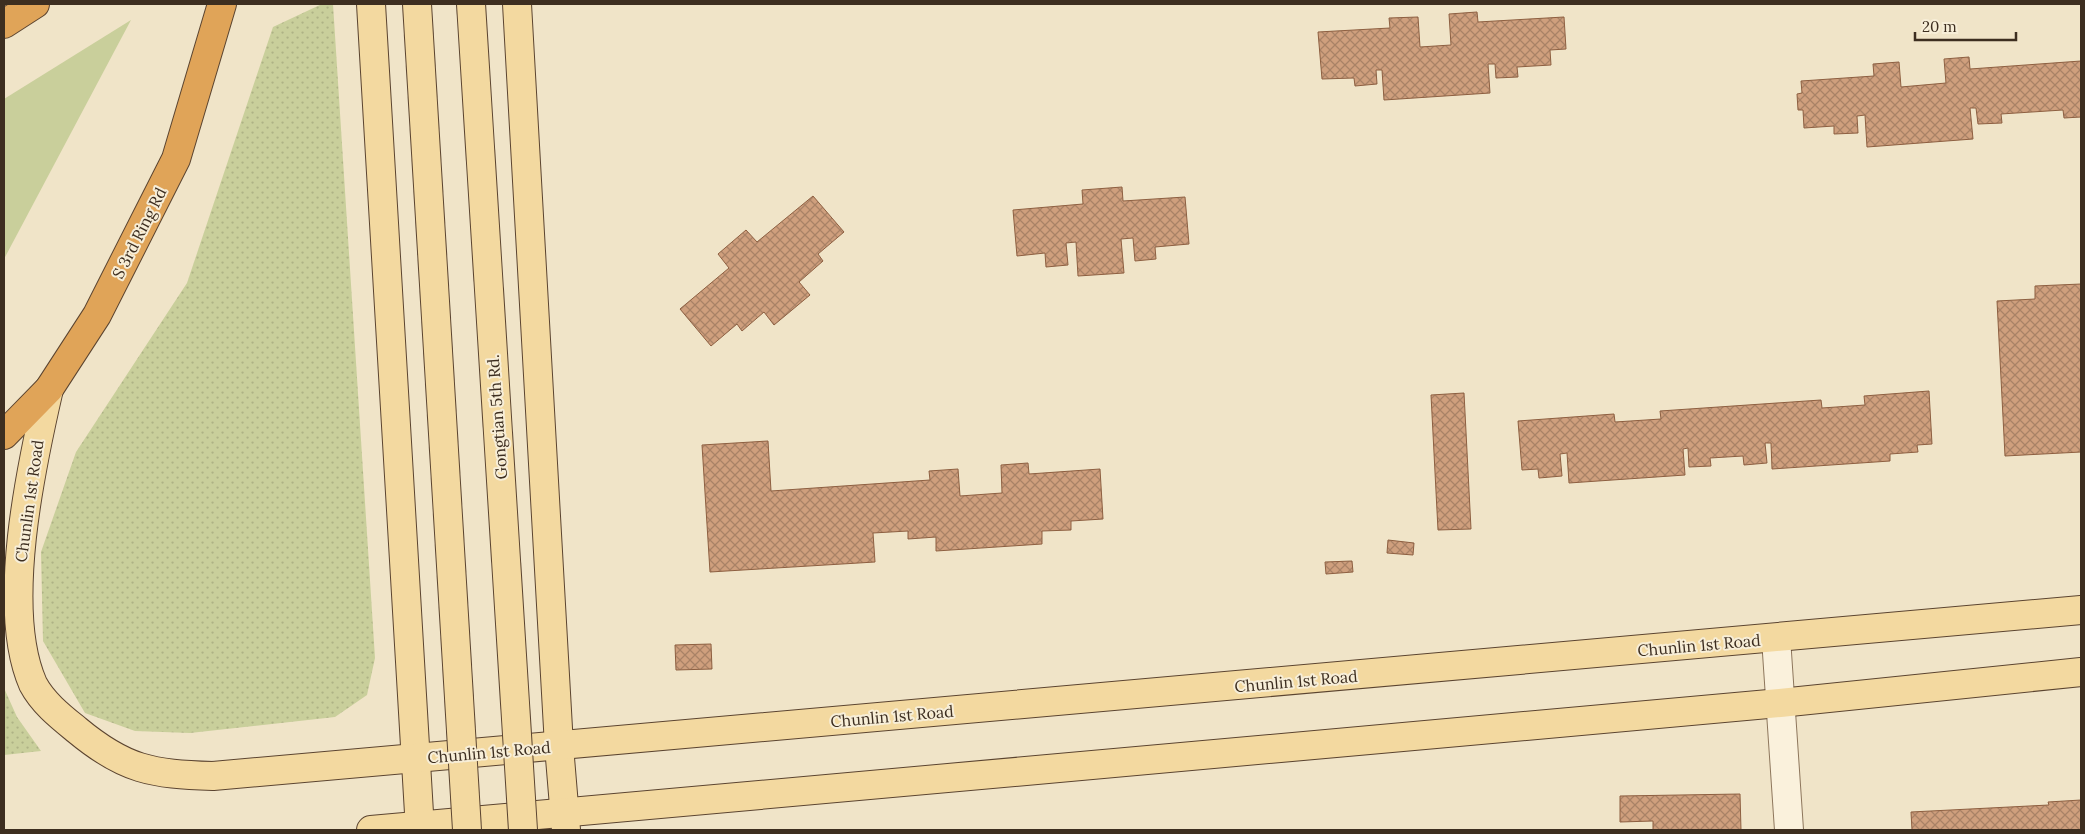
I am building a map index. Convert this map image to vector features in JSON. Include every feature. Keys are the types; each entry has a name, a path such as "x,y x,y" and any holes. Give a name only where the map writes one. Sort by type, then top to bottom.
{"highway":[{"path":"4,24 35,4"},
{"name":"S 3rd Ring Rd","path":"4,435 49,389 97,315 176,159 222,4"}],"main road":[{"path":"371,4 420,828"},
{"path":"417,4 467,830"},
{"name":"Gongtian 5th Rd.","path":"471,4 522,830"},
{"path":"517,4 559,746 565,822"},
{"name":"Chunlin 1st Road","path":"49,389 33,459 21,532 18,618 22,650 34,684 55,712 108,754 138,768 174,775 213,776 2081,610"},
{"path":"371,830 565,822 2081,672"}],"street":[{"path":"1776,638 1789,830"}],"green space":[{"path":"322,4 333,4 375,658 367,695 335,717 190,733 135,731 85,713 43,641 41,552 76,452 187,283 273,27"},
{"path":"131,20 4,259 4,99"},
{"path":"4,688 17,717 41,751 4,755"}],"building":[{"path":"1477,12 1478,22 1564,17 1566,49 1550,50 1551,65 1517,67 1518,77 1496,78 1495,64 1488,64 1490,93 1384,100 1382,70 1376,70 1377,84 1355,86 1354,78 1322,79 1318,32 1390,28 1389,18 1418,17 1420,47 1451,45 1449,14"},
{"path":"1969,57 1970,69 2081,61 2081,117 2064,118 2063,110 2001,114 2002,123 1978,124 1976,108 1970,108 1973,139 1867,147 1865,115 1857,116 1858,133 1834,134 1834,126 1804,128 1803,110 1798,110 1797,94 1802,93 1801,81 1874,76 1873,64 1899,62 1901,87 1946,83 1944,59"},
{"path":"1122,187 1123,201 1185,197 1189,244 1155,247 1156,259 1135,261 1133,238 1121,239 1124,273 1078,276 1076,242 1066,243 1068,265 1046,267 1045,253 1017,256 1013,210 1083,204 1082,190"},
{"path":"813,196 844,232 818,254 823,261 799,282 810,295 774,325 764,312 742,331 737,324 711,346 680,309 729,268 718,254 746,230 757,242"},
{"path":"2081,284 2081,452 2005,456 1997,301 2035,299 2035,286"},
{"path":"1929,391 1932,444 1917,445 1918,452 1890,454 1890,461 1772,469 1771,443 1765,443 1767,463 1744,465 1743,456 1710,458 1711,466 1689,467 1688,448 1683,449 1685,475 1569,483 1567,453 1560,454 1562,476 1539,478 1538,469 1522,470 1518,421 1614,414 1615,422 1661,419 1660,411 1821,400 1822,408 1865,405 1864,396"},
{"path":"1464,393 1471,529 1438,530 1431,395"},
{"path":"768,441 771,491 930,480 929,471 958,469 960,496 1002,493 1001,465 1028,463 1029,474 1100,469 1103,519 1071,521 1071,530 1042,531 1042,544 936,551 936,537 908,539 908,531 873,533 875,562 710,572 702,445"},
{"path":"1388,540 1414,543 1413,555 1387,553"},
{"path":"1352,561 1353,572 1326,574 1325,562"},
{"path":"711,644 712,669 676,670 675,645"},
{"path":"1740,794 1741,830 1653,830 1653,821 1620,822 1620,796"},
{"path":"2081,800 2081,830 1912,830 1911,812 2049,805 2048,802"}]}
